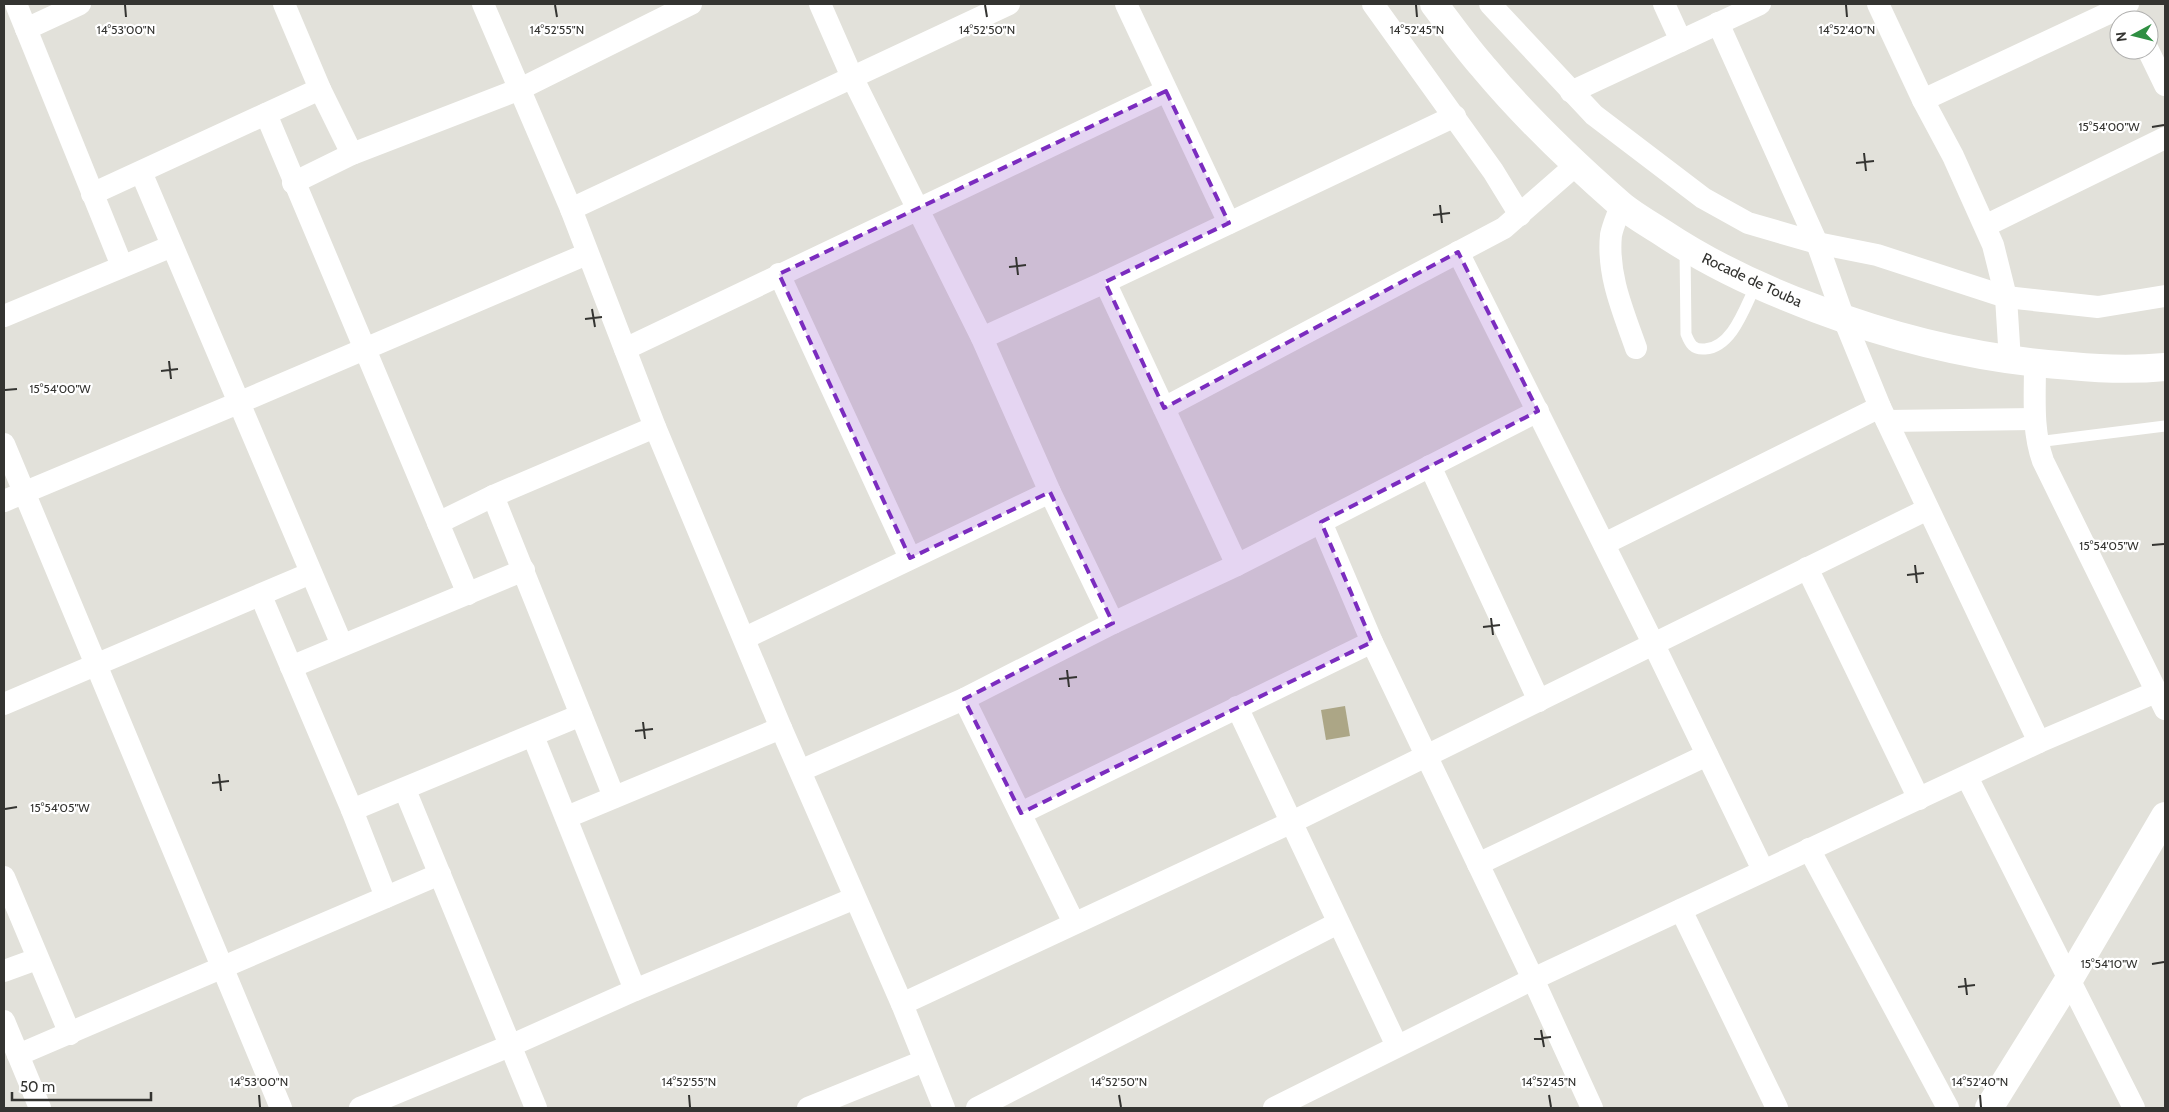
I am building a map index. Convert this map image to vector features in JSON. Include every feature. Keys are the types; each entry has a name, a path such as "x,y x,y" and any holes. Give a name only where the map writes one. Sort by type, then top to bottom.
{"main road":[{"name":"Rocade de Touba","path":"1434,4 1490,75 1530,119 1621,205 1685,248 1756,285 1844,319 1918,342 2022,363 2134,369 2165,367"},
{"path":"1989,1108 2070,978 2165,816"}],"street":[{"path":"16,4 122,266"},
{"path":"284,4 320,89 352,154"},
{"path":"483,4 571,209 655,426 782,728 802,770 855,898 902,1004 944,1108"},
{"path":"820,4 852,77 982,338 1050,492 1113,623"},
{"path":"571,209 852,77 979,10 1009,4"},
{"path":"1126,4 1229,224"},
{"path":"1373,4 1455,116 1493,171 1520,215"},
{"path":"1490,4 1594,115 1703,198 1748,223 1817,243 1877,255 2006,297 2098,307 2165,296"},
{"path":"1664,4 1681,41"},
{"path":"1571,92 1760,4"},
{"path":"1274,1108 1533,978 2039,742 2161,700 2043,461 2037,442 2035,419 1993,245 1953,156 1923,100 1878,4"},
{"path":"26,29 74,5"},
{"path":"293,183 352,154 520,89 684,5"},
{"path":"1923,100 2109,19"},
{"path":"1718,23 1817,243 1844,319 1884,414 2039,742"},
{"path":"2153,60 2165,84"},
{"path":"92,194 320,89"},
{"path":"625,348 1166,91"},
{"path":"266,114 293,183 366,350 468,594"},
{"path":"982,338 1229,224 1455,116"},
{"path":"1985,226 2165,138"},
{"path":"1164,408 1504,228 1577,164"},
{"path":"141,172 342,645"},
{"path":"1621,205 1611,234 1611,267 1617,294 1636,348"},
{"path":"4,316 172,246"},
{"path":"1458,252 1654,644 1763,870"},
{"path":"4,501 239,401 366,350 587,254"},
{"path":"779,274 910,558"},
{"path":"1105,282 1237,565"},
{"path":"802,770 964,699 1113,623 1237,565 1538,411"},
{"path":"1604,544 1884,414 2035,419"},
{"path":"438,523 494,496 655,426"},
{"path":"4,444 281,1108"},
{"path":"1430,466 1539,701"},
{"path":"745,638 1050,492"},
{"path":"494,496 614,797"},
{"path":"902,1004 1290,823 1928,508"},
{"path":"1321,522 1372,642 1533,978 1592,1108"},
{"path":"1807,568 1919,799"},
{"path":"291,667 524,570"},
{"path":"4,704 95,664 261,596 311,573"},
{"path":"261,596 352,810 386,897"},
{"path":"1021,813 1372,642"},
{"path":"964,699 1074,923"},
{"path":"1237,707 1290,823 1397,1046"},
{"path":"352,810 405,790 581,716"},
{"path":"567,817 782,728"},
{"path":"533,736 635,990"},
{"path":"1478,864 1707,755"},
{"path":"1967,777 2134,1108"},
{"path":"405,790 536,1108"},
{"path":"1809,849 1948,1108"},
{"path":"18,1056 440,874"},
{"path":"4,878 70,1034"},
{"path":"361,1108 512,1046 635,990 855,898"},
{"path":"1681,910 1776,1108"},
{"path":"977,1108 1338,924"},
{"path":"4,971 37,958"},
{"path":"4,1021 40,1108"},
{"path":"808,1108 924,1061"}],"lane":[{"path":"1685,248 1686,334 1690,345 1699,349 1718,346 1730,334 1756,285"},
{"path":"2037,442 2165,426"}],"highlighted area":[{"path":"1166,91 1229,223 1105,282 1164,408 1458,252 1538,411 1321,522 1372,642 1021,813 964,699 1113,623 1050,492 910,558 779,274"}],"building":[{"path":"1345,706 1350,736 1326,740 1321,710"}]}
